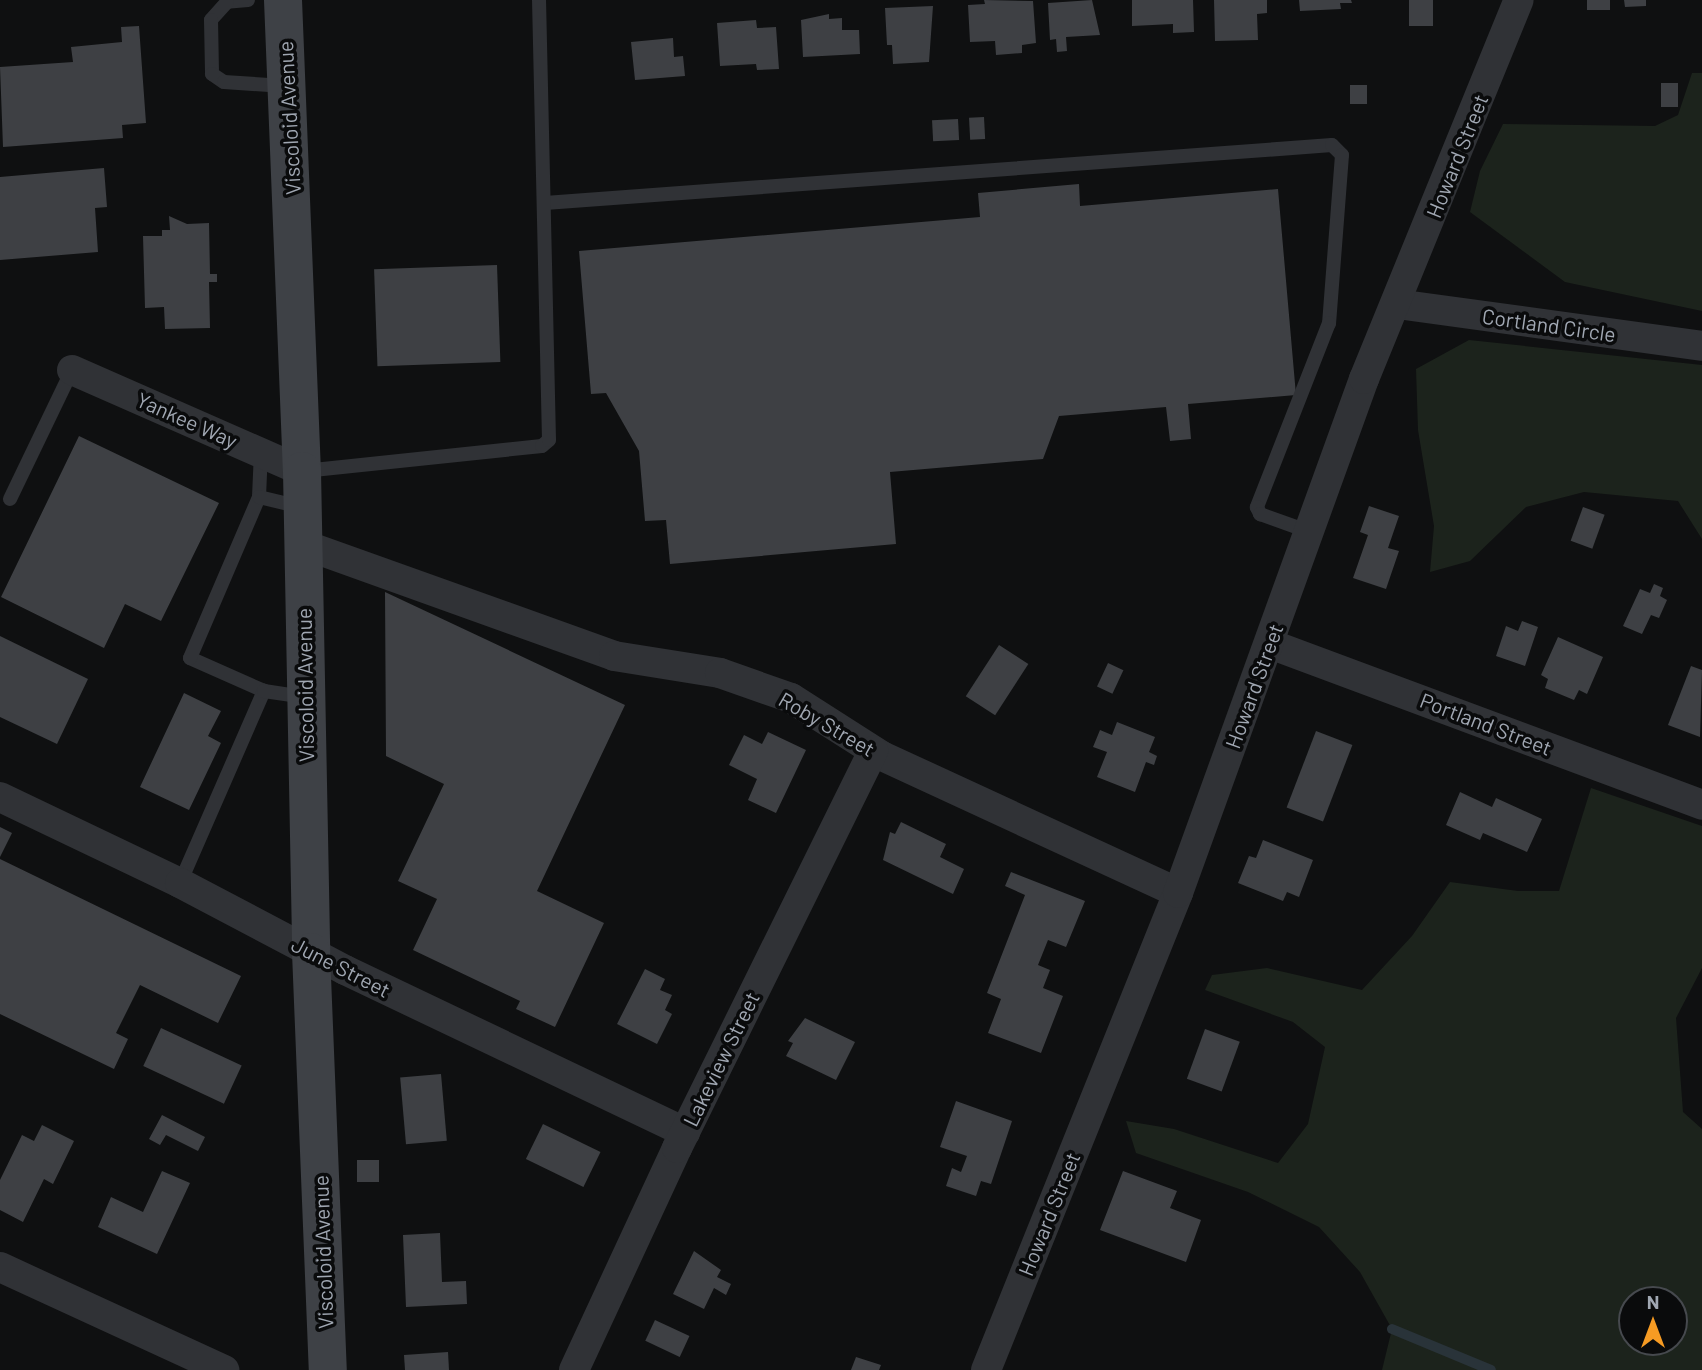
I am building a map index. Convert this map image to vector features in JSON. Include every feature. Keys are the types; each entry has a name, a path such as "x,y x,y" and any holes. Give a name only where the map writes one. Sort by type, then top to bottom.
{"main road":[{"name":"Viscoloid Avenue","path":"283,0 302,507 311,953 328,1370"}],"street":[{"name":"Howard Street","path":"986,1370 1178,892 1364,379 1397,304 1519,0"},
{"name":"Cortland Circle","path":"1397,304 1702,346"},
{"name":"Yankee Way","path":"72,370 261,452 302,507"},
{"name":"Roby Street","path":"302,507 614,656 720,673 792,698 873,751 1178,892"},
{"name":"Portland Street","path":"1270,644 1702,805"},
{"name":"Lakeview Street","path":"574,1370 685,1132 873,751"},
{"name":"June Street","path":"0,797 180,883 311,953 685,1132"},
{"path":"0,1267 224,1370"}],"lane":[{"path":"248,0 227,2 211,20 212,75 224,82 287,86"},
{"path":"259,497 302,507 542,446 550,440 539,0"},
{"path":"545,203 1332,145 1342,155 1329,323 1257,507 1260,514 1310,532"},
{"path":"10,499 72,370"},
{"path":"261,452 259,497 190,658 264,691 306,698"},
{"path":"180,883 264,691"}],"shaded area":[{"path":"1692,73 1702,73 1702,311 1565,282 1470,212 1480,171 1503,124 1655,126 1678,115"},
{"path":"1469,340 1702,365 1702,539 1678,501 1584,492 1526,507 1470,561 1430,572 1434,526 1418,430 1416,369"},
{"path":"1591,788 1702,826 1702,968 1676,1018 1683,1112 1702,1129 1702,1370 1382,1370 1392,1329 1360,1272 1319,1227 1248,1192 1136,1153 1126,1121 1174,1129 1278,1163 1308,1124 1325,1047 1293,1022 1205,990 1212,975 1267,968 1362,990 1412,936 1450,882 1518,891 1559,891"}],"building":[{"path":"984,0 1033,1 1036,43 1022,45 1022,53 996,55 995,41 970,42 968,5 985,4"},
{"path":"1092,0 1100,35 1066,37 1067,51 1057,52 1056,39 1050,40 1048,3"},
{"path":"1132,0 1193,0 1194,32 1173,33 1173,24 1132,26"},
{"path":"1214,0 1267,0 1267,13 1257,14 1258,40 1215,41"},
{"path":"1299,0 1351,0 1352,3 1340,3 1341,9 1300,11"},
{"path":"1409,0 1433,0 1433,26 1409,26"},
{"path":"1587,0 1610,0 1610,10 1587,10"},
{"path":"1624,0 1646,0 1646,6 1625,7"},
{"path":"933,6 929,62 893,64 892,45 887,45 885,8"},
{"path":"829,14 829,19 842,18 842,30 859,30 860,54 803,57 801,20"},
{"path":"756,20 757,28 776,27 779,69 757,70 756,64 720,66 717,23"},
{"path":"139,26 146,123 122,125 123,138 3,147 0,67 73,62 71,47 122,42 121,27"},
{"path":"673,38 674,57 683,56 685,76 635,80 631,42"},
{"path":"1661,83 1678,83 1678,107 1661,107"},
{"path":"1350,85 1367,85 1367,104 1350,104"},
{"path":"984,117 985,139 970,140 969,118"},
{"path":"958,119 959,140 933,141 932,120"},
{"path":"104,168 107,207 95,208 98,252 0,260 0,177"},
{"path":"1079,184 1080,206 1278,189 1296,395 1188,404 1191,439 1170,441 1166,407 1059,416 1043,459 890,472 896,544 670,564 666,520 645,521 639,451 606,393 591,394 579,251 980,217 978,193"},
{"path":"169,216 187,224 209,223 210,274 217,274 217,282 209,282 210,328 165,329 164,307 145,308 143,236 162,236 162,230 170,230"},
{"path":"497,265 500,362 377,366 374,269"},
{"path":"79,436 219,503 161,621 125,604 104,648 1,597"},
{"path":"1369,506 1399,516 1388,548 1399,551 1386,589 1353,578 1368,535 1360,532"},
{"path":"1583,507 1605,515 1592,549 1571,541"},
{"path":"1654,584 1663,588 1660,596 1667,600 1659,618 1651,615 1642,634 1623,626 1640,589 1650,593"},
{"path":"385,592 625,705 537,891 604,923 555,1027 516,1009 520,1001 413,950 437,899 398,881 444,784 386,756"},
{"path":"1522,621 1538,627 1525,666 1496,656 1506,626 1518,631"},
{"path":"0,636 88,679 57,744 0,717"},
{"path":"1558,637 1603,657 1587,694 1579,690 1574,700 1545,688 1548,679 1541,675"},
{"path":"999,645 1028,664 995,715 966,696"},
{"path":"1108,663 1123,670 1112,694 1097,687"},
{"path":"1691,666 1702,670 1700,737 1668,725"},
{"path":"184,693 221,711 208,736 221,743 189,810 140,787"},
{"path":"1117,722 1155,737 1149,752 1157,756 1154,765 1146,762 1135,792 1097,777 1107,752 1093,747 1100,730 1112,735"},
{"path":"1316,731 1352,745 1323,822 1287,808"},
{"path":"768,732 806,750 776,813 748,800 757,779 729,765 744,735 762,744"},
{"path":"1460,792 1492,807 1496,798 1542,819 1527,852 1483,833 1480,840 1446,825"},
{"path":"901,822 946,844 940,857 964,869 953,894 883,860 890,832 895,834"},
{"path":"0,827 12,833 0,857"},
{"path":"1263,840 1313,860 1299,897 1287,892 1283,901 1238,883 1249,856 1256,858"},
{"path":"0,859 241,976 218,1023 140,985 116,1033 128,1039 114,1069 0,1014"},
{"path":"1011,872 1085,901 1066,947 1048,940 1038,965 1050,970 1043,988 1063,996 1041,1053 988,1033 1001,999 987,993 1025,895 1005,886"},
{"path":"645,969 665,979 660,990 672,995 665,1010 672,1014 657,1044 617,1024"},
{"path":"805,1018 855,1042 836,1080 786,1056 793,1043 788,1041"},
{"path":"161,1028 242,1066 224,1104 143,1066"},
{"path":"1205,1029 1240,1042 1222,1091 1187,1079"},
{"path":"441,1074 447,1141 406,1144 400,1078"},
{"path":"956,1101 1012,1121 991,1184 981,1181 976,1196 946,1186 952,1168 961,1172 967,1156 940,1147"},
{"path":"162,1115 205,1137 198,1151 166,1135 160,1145 149,1139"},
{"path":"543,1124 601,1152 583,1187 526,1159"},
{"path":"42,1125 74,1141 53,1184 44,1179 23,1222 0,1210 0,1180 22,1135 34,1141"},
{"path":"357,1160 379,1160 379,1182 357,1182"},
{"path":"162,1171 190,1183 157,1254 98,1227 111,1197 143,1212"},
{"path":"1123,1171 1177,1191 1170,1208 1201,1220 1186,1262 1100,1230"},
{"path":"440,1233 442,1282 466,1281 467,1304 406,1307 403,1235"},
{"path":"694,1251 721,1270 717,1277 731,1284 726,1295 714,1288 704,1309 673,1294"},
{"path":"655,1320 689,1336 680,1357 645,1341"},
{"path":"448,1352 449,1370 405,1370 404,1355"},
{"path":"856,1357 881,1365 879,1370 851,1370"}],"waterway":[{"path":"1392,1329 1491,1370"}]}
